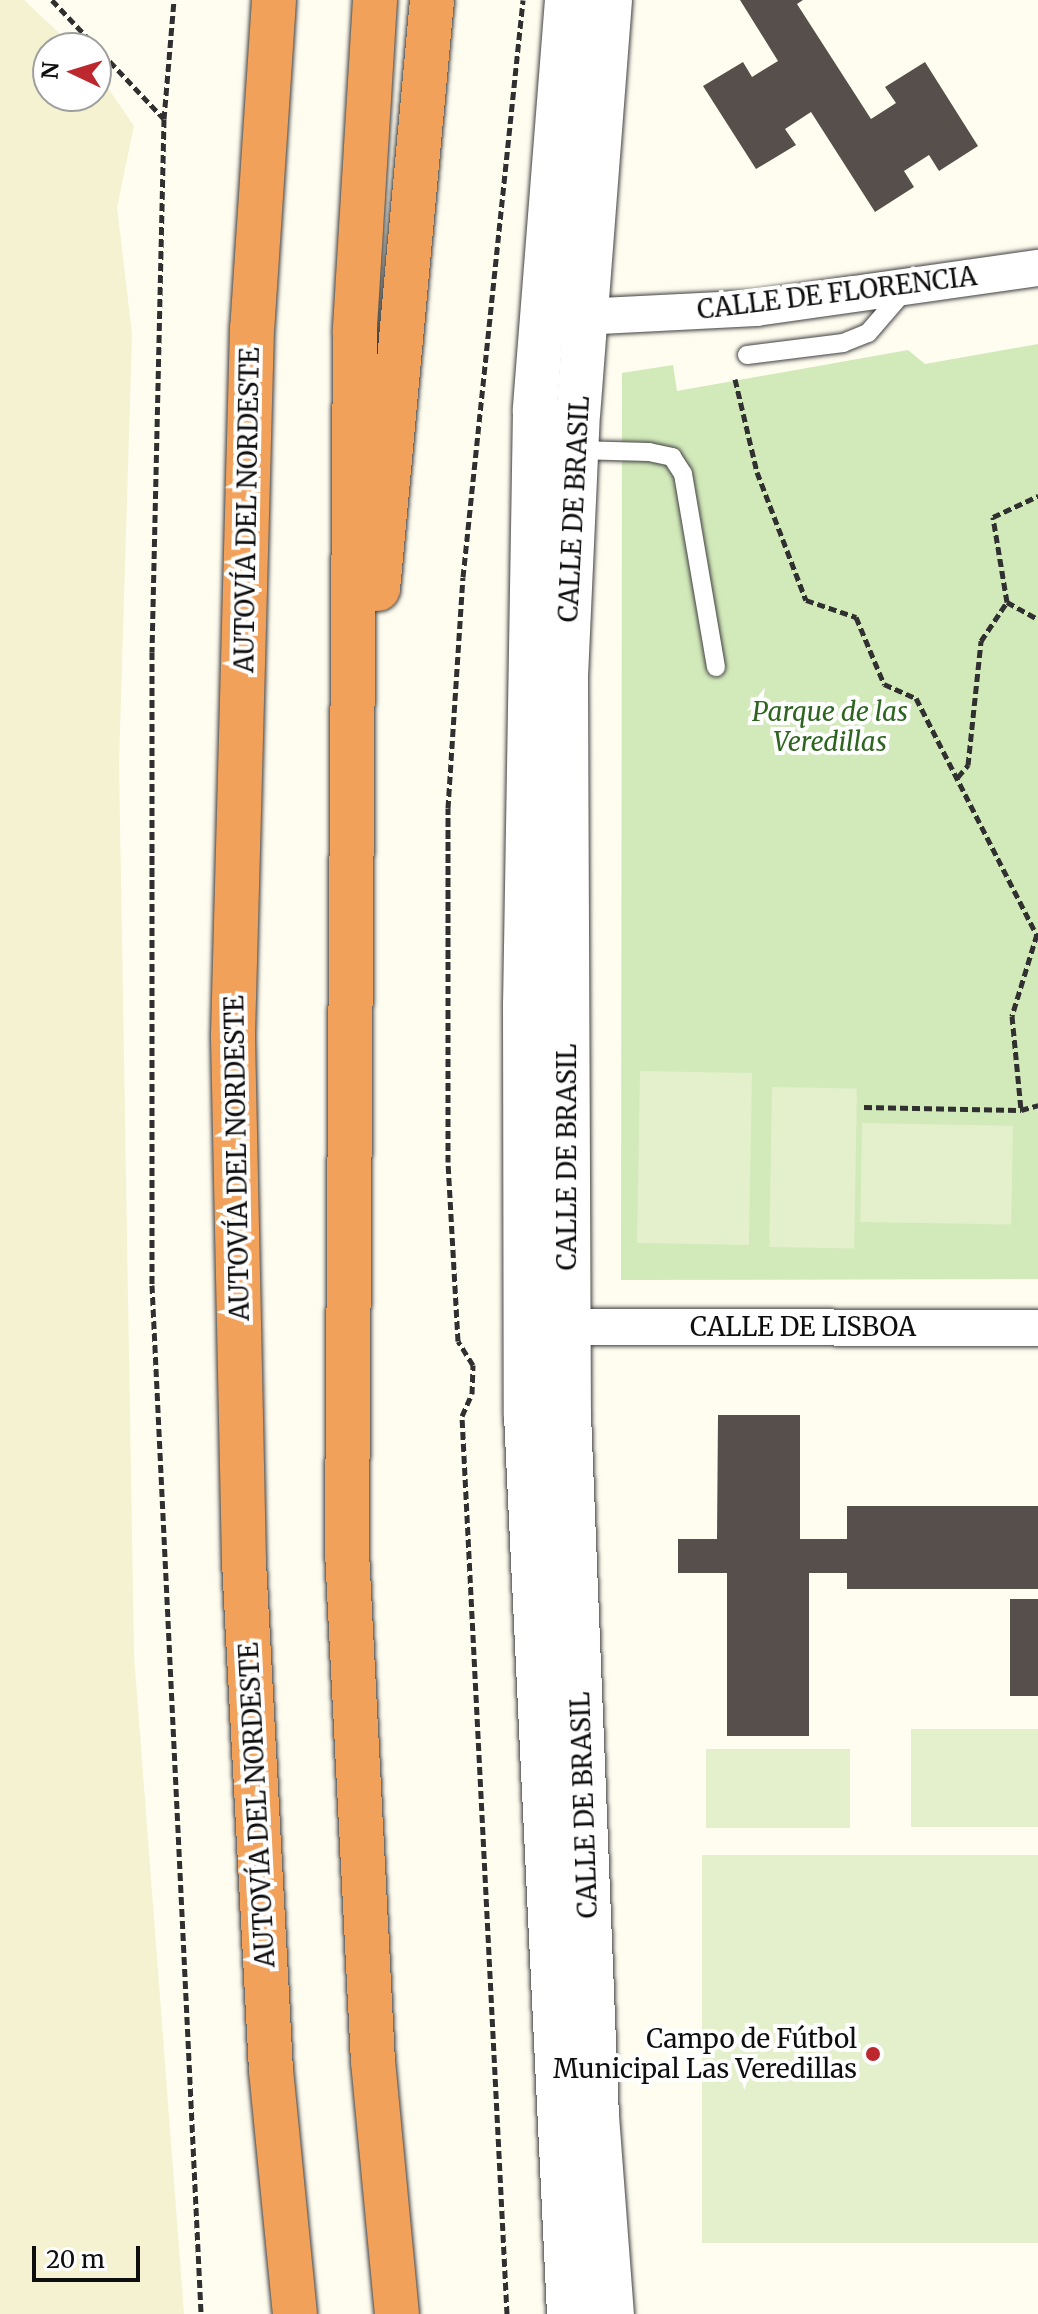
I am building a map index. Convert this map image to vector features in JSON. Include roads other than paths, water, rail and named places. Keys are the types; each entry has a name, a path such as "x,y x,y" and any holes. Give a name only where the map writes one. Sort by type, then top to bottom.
{"highway":[{"path":"252,328 258,0"},
{"name":"AUTOVÍA DEL NORDESTE","path":"274,0 252,328 233,1037 244,1546 271,2070 295,2314"},
{"path":"375,0 355,331 345,1042 347,1552 373,2061 397,2314"},
{"path":"345,1042 397,331 432,0"}],"street":[{"name":"CALLE DE BRASIL","path":"567,0 539,319 527,678 526,1388 569,2314"},
{"name":"CALLE DE BRASIL","path":"610,0 584,317 566,680 568,1327 597,2116 612,2314"},
{"name":"CALLE DE FLORENCIA","path":"539,319 756,308 1038,268"},
{"name":"CALLE DE LISBOA","path":"526,1388 535,1370 535,1327 1038,1328"}],"lane":[{"path":"739,360 843,343 868,333 907,287"},
{"path":"576,450 661,455 683,474 716,667"}],"place":[{"name":"Campo de Fútbol Municipal Las Veredillas","path":"873,2054"}],"park label":[{"name":"Parque de las Veredillas","path":"830,727"}]}
